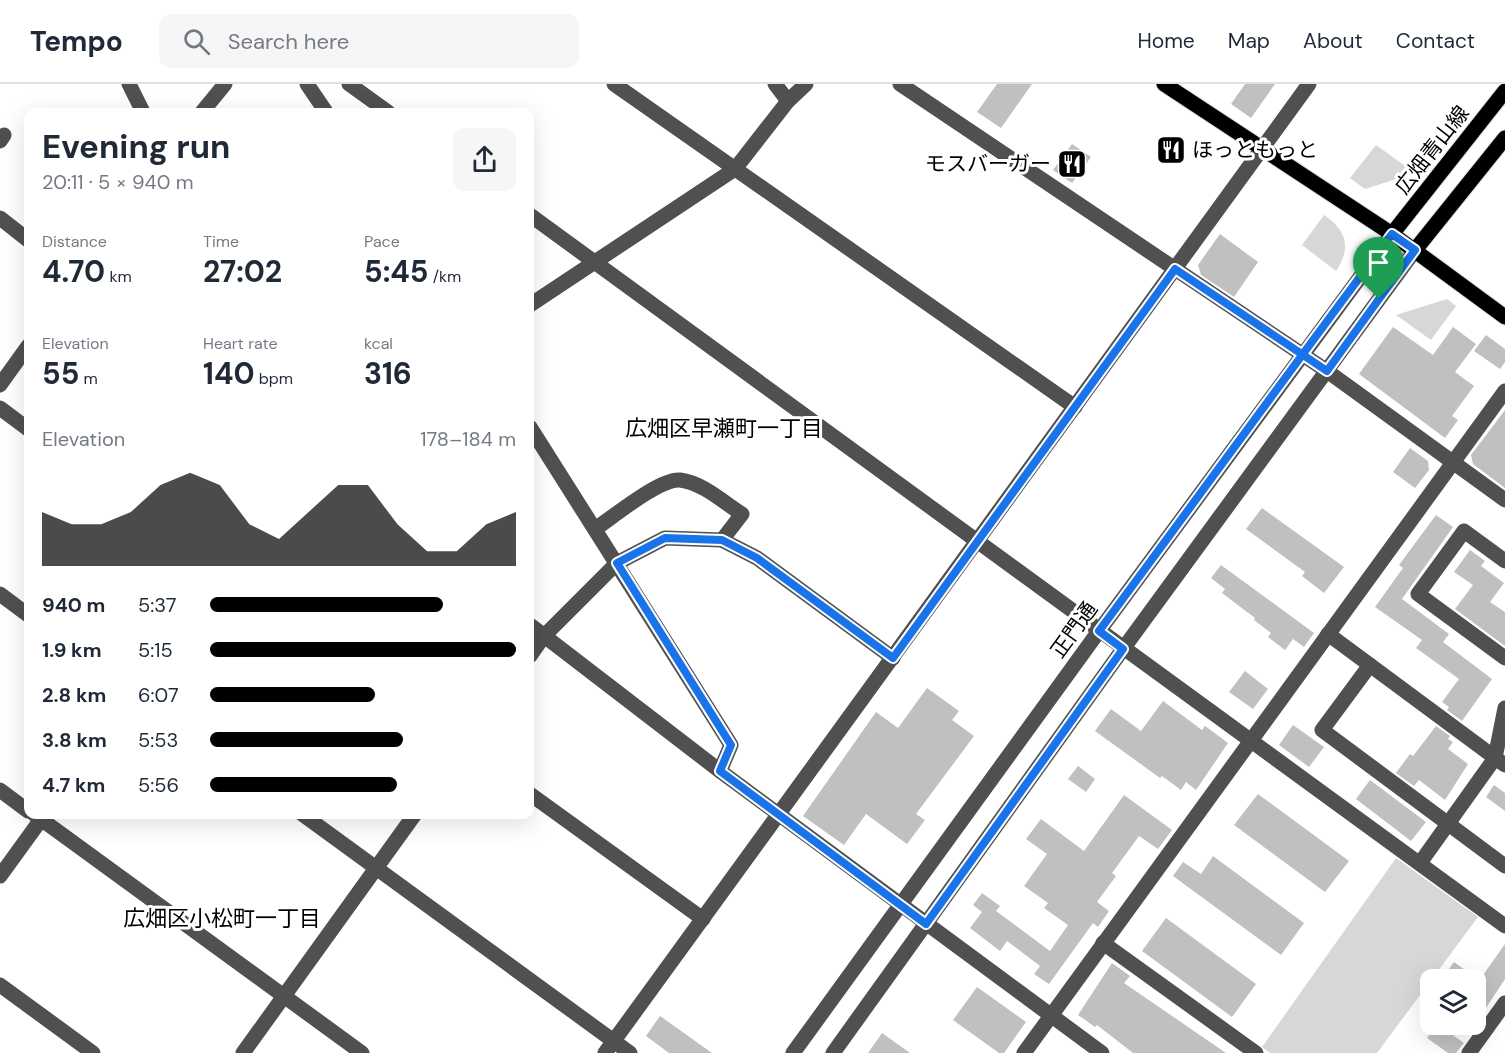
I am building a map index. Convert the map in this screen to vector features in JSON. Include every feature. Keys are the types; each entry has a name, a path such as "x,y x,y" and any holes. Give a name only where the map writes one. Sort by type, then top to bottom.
{"main road":[{"path":"1164,84 1392,234 1505,317"},
{"name":"広畑青山線","path":"1392,234 1505,92"},
{"path":"1415,250 1505,138"}],"street":[{"path":"129,84 141,108"},
{"path":"205,108 225,84"},
{"path":"308,84 323,108"},
{"path":"349,84 382,108"},
{"path":"615,84 1075,407"},
{"path":"632,84 648,108"},
{"path":"775,84 788,101"},
{"path":"534,302 735,169 788,101 806,84"},
{"path":"900,84 1327,371 1505,500"},
{"path":"610,1047 1309,84"},
{"path":"0,218 24,237"},
{"path":"534,218 1505,926"},
{"name":"正門通","path":"793,1053 1099,631 1392,234"},
{"path":"833,1053 1123,649 1415,250"},
{"path":"0,385 24,351"},
{"path":"1024,1053 1505,391"},
{"path":"0,408 24,426"},
{"path":"534,433 731,745 720,771"},
{"path":"595,529 664,483 679,480 702,488 742,514 722,540"},
{"path":"1505,561 1464,531 1418,594 1505,657"},
{"path":"534,650 544,636 617,563 665,538 722,540 757,558 893,658"},
{"path":"0,594 24,612"},
{"path":"534,628 720,771 1102,1053"},
{"path":"1328,634 1500,762"},
{"path":"1370,665 1322,730 1505,866"},
{"path":"1420,864 1448,824 1500,762 1505,708"},
{"path":"0,790 24,806"},
{"path":"534,797 703,919"},
{"path":"0,876 35,819"},
{"path":"42,819 362,1053"},
{"path":"309,819 610,1047 630,1053"},
{"path":"243,1053 412,819"},
{"path":"1103,943 1256,1053"},
{"path":"0,985 93,1053"},
{"path":"1469,1053 1505,1003"}],"shaded area":[{"path":"1376,145 1415,173 1365,189 1350,178"},
{"path":"1324,215 1342,233 1344,240 1344,254 1336,271 1302,245"},
{"path":"1447,299 1456,306 1431,340 1396,315"},
{"path":"1396,858 1478,917 1439,969 1420,969 1420,995 1377,1053 1270,1053 1262,1047"}],"building":[{"path":"997,84 1032,84 1001,128 977,112"},
{"path":"1245,84 1275,84 1251,118 1231,104"},
{"path":"1072,144 1091,157 1072,183 1053,170"},
{"path":"1220,234 1258,262 1234,297 1201,275 1198,265"},
{"path":"1393,327 1433,355 1453,327 1476,344 1455,372 1474,386 1452,416 1458,420 1445,438 1359,374"},
{"path":"1486,335 1505,349 1505,362 1500,369 1474,351"},
{"path":"1505,410 1505,488 1473,464 1471,455"},
{"path":"1410,448 1428,461 1429,470 1415,488 1393,472"},
{"path":"1262,508 1344,567 1324,593 1302,576 1305,572 1246,529"},
{"path":"1436,515 1453,527 1402,599 1449,634 1443,642 1492,679 1462,721 1447,710 1449,707 1442,702 1459,679 1416,648 1422,640 1375,607 1403,568 1399,565"},
{"path":"1470,550 1485,561 1481,566 1504,583 1490,602 1505,612 1505,646 1455,609 1473,585 1454,572"},
{"path":"1221,565 1314,633 1304,647 1293,639 1285,650 1268,637 1271,633 1254,620 1255,618 1222,593 1225,589 1211,578"},
{"path":"1245,671 1268,689 1253,709 1229,692"},
{"path":"927,688 959,711 952,720 974,736 916,814 925,820 907,844 866,814 844,845 803,816 876,712 898,728"},
{"path":"1163,701 1202,730 1205,726 1228,743 1196,790 1186,782 1181,790 1162,776 1160,778 1095,731 1111,709 1141,731"},
{"path":"1293,725 1324,747 1309,767 1279,745"},
{"path":"1436,726 1450,736 1448,739 1453,742 1448,749 1468,764 1445,800 1419,780 1414,786 1396,773 1410,754 1413,756"},
{"path":"1078,766 1095,779 1086,792 1068,779"},
{"path":"1370,780 1426,822 1411,841 1356,799"},
{"path":"1494,785 1505,793 1505,811 1486,797"},
{"path":"1258,794 1349,861 1325,892 1234,825"},
{"path":"1124,795 1172,830 1158,849 1139,836 1112,873 1116,876 1097,902 1109,911 1098,927 1093,923 1049,984 1034,974 1040,966 1007,941 1000,951 970,928 982,912 973,905 982,893 1000,906 996,911 1050,951 1068,925 1044,908 1048,903 1024,886 1047,854 1026,839 1041,819 1084,851"},
{"path":"1213,856 1304,923 1281,955 1173,876 1183,862 1201,874"},
{"path":"1166,918 1256,984 1232,1017 1142,951"},
{"path":"1505,944 1505,979 1486,1008 1486,971"},
{"path":"1454,962 1464,969 1449,969"},
{"path":"1112,963 1130,976 1124,983 1226,1053 1133,1053 1097,1025 1095,1027 1078,1015"},
{"path":"977,987 1026,1022 1004,1053 999,1053 953,1020"},
{"path":"660,1016 712,1053 669,1053 646,1036"},
{"path":"882,1033 910,1053 868,1053"},
{"path":"1429,1035 1453,1035 1464,1043 1456,1053 1448,1053 1427,1038"}],"place":[{"name":"ほっともっと","path":"1171,150"},
{"name":"モスバーガー","path":"1072,164"}],"district":[{"name":"広畑区早瀬町一丁目","path":"724,428"},
{"name":"広畑区小松町一丁目","path":"222,918"}],"route":[{"path":"1379,299 1327,371 1303,355 1175,269 893,658 757,558 722,540 665,538 617,563 731,745 720,771 926,924 1123,649 1099,631 1303,355 1356,282 1392,234 1415,250 1379,299"}]}
